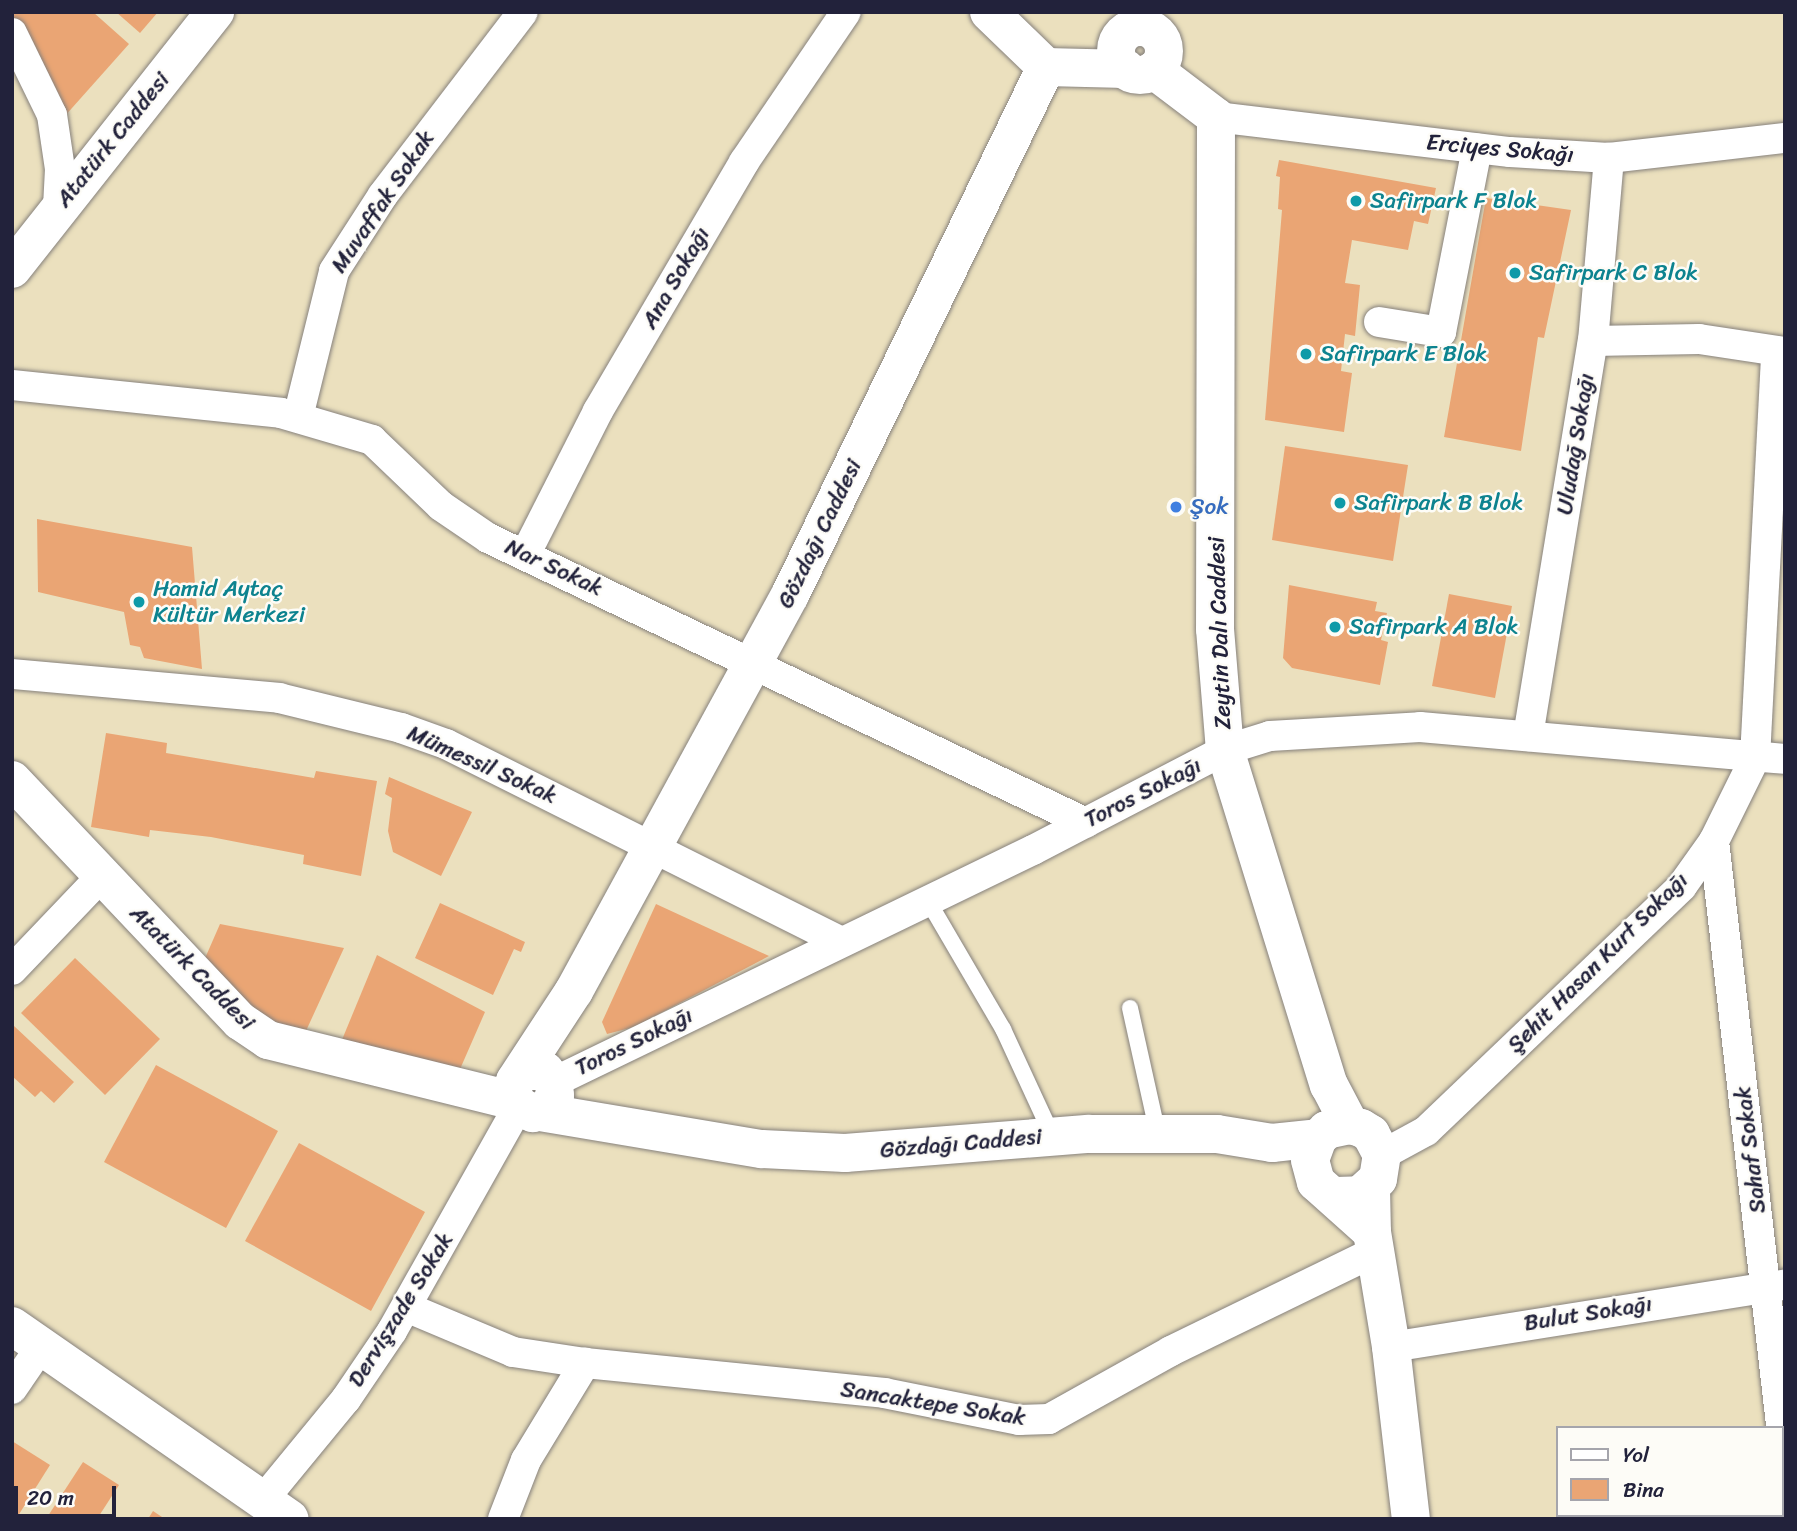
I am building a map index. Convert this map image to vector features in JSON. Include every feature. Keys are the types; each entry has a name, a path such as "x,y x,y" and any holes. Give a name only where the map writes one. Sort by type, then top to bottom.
{"street":[{"name":"Atatürk Caddesi","path":"15,260 215,12"},
{"name":"Muvaffak Sokak","path":"298,417 334,271 383,195 523,12"},
{"name":"Ana Sokağı","path":"525,555 598,411 744,162 846,12"},
{"path":"989,12 1046,67 1144,43 1216,117"},
{"path":"12,33 52,114 60,169 58,208"},
{"name":"Gözdağı Caddesi","path":"1046,67 755,662 574,991 533,1090 650,1131 762,1149 845,1153 1053,1137 1158,1134 1217,1135 1342,1158"},
{"name":"Erciyes Sokağı","path":"1216,117 1477,148 1609,158 1785,138"},
{"name":"Zeytin Dalı Caddesi","path":"1216,117 1215,629 1225,750 1329,1085 1342,1158"},
{"path":"1379,322 1441,332 1477,148"},
{"path":"1593,341 1609,158"},
{"name":"Uludağ Sokağı","path":"1528,736 1593,341 1699,339 1780,352"},
{"name":"Şehit Hasan Kurt Sokağı","path":"1342,1158 1426,1131 1682,886 1714,841 1755,758 1780,352"},
{"name":"Nar Sokak","path":"12,385 298,417 372,440 466,525 1086,823"},
{"name":"Mümessil Sokak","path":"12,674 225,691 342,710 446,744 653,845 839,941"},
{"name":"Toros Sokağı","path":"533,1090 1086,823 1225,750 1270,736 1314,730 1420,727 1785,759"},
{"name":"Atatürk Caddesi","path":"12,780 240,1021 268,1040 458,1086 533,1090"},
{"name":"Sahaf Sokak","path":"1714,841 1776,1285 1785,1459"},
{"path":"12,970 101,877"},
{"name":"Dervişzade Sokak","path":"277,1510 406,1307 533,1090"},
{"path":"1342,1158 1374,1241 1391,1347 1411,1519"},
{"name":"Sancaktepe Sokak","path":"406,1307 513,1352 585,1363 884,1393 1018,1420 1049,1419 1374,1241"},
{"name":"Bulut Sokağı","path":"1391,1347 1776,1285"},
{"path":"12,1388 26,1337 277,1510"},
{"path":"503,1519 526,1460 585,1363"}],"lane":[{"path":"928,900 1003,1029 1053,1137"},
{"path":"1130,1008 1158,1134"}],"building":[{"path":"14,12 93,12 129,44 64,117 12,31"},
{"path":"116,12 158,12 140,33"},
{"path":"1279,160 1436,188 1428,224 1414,221 1408,250 1352,240 1345,283 1360,285 1355,336 1345,334 1341,371 1352,373 1344,432 1265,420 1282,210 1278,209 1280,177 1276,176"},
{"name":"Safirpark C Blok","path":"1486,198 1571,210 1544,338 1538,337 1521,451 1444,437"},
{"name":"Safirpark B Blok","path":"1285,446 1408,465 1393,561 1272,540"},
{"name":"Hamid Aytaç Kültür Merkezi","path":"37,519 192,547 202,669 144,658 140,647 130,645 124,612 38,592"},
{"name":"Safirpark A Blok","path":"1289,585 1377,602 1375,611 1387,613 1381,640 1388,642 1380,685 1292,668 1283,658"},
{"path":"1449,594 1512,606 1495,698 1432,686"},
{"path":"106,733 167,743 166,753 314,778 316,771 377,781 361,876 303,864 304,855 211,837 150,830 149,837 91,827"},
{"path":"389,777 472,812 441,876 393,852 388,831 392,798 385,794"},
{"path":"440,903 525,942 521,952 514,949 493,995 415,958"},
{"path":"656,904 769,956 634,1027 607,1034 602,1022"},
{"path":"220,924 344,948 300,1044 199,972"},
{"path":"377,955 485,1012 457,1076 339,1047"},
{"path":"75,958 160,1039 105,1095 21,1013"},
{"path":"14,1026 74,1082 54,1103 41,1091 35,1097 12,1076"},
{"path":"156,1065 278,1131 226,1228 104,1162"},
{"path":"299,1143 425,1212 371,1311 245,1241"},
{"path":"12,1441 50,1465 16,1519 12,1519"},
{"path":"83,1462 119,1485 97,1519 46,1519"},
{"path":"153,1511 165,1519 148,1519"}],"place":[{"name":"Safirpark F Blok","path":"1356,201"},
{"name":"Safirpark C Blok","path":"1515,273"},
{"name":"Safirpark E Blok","path":"1306,354"},
{"name":"Safirpark B Blok","path":"1340,503"},
{"name":"Şok","path":"1176,507"},
{"name":"Hamid Aytaç Kültür Merkezi","path":"139,602"},
{"name":"Safirpark A Blok","path":"1335,627"}]}
